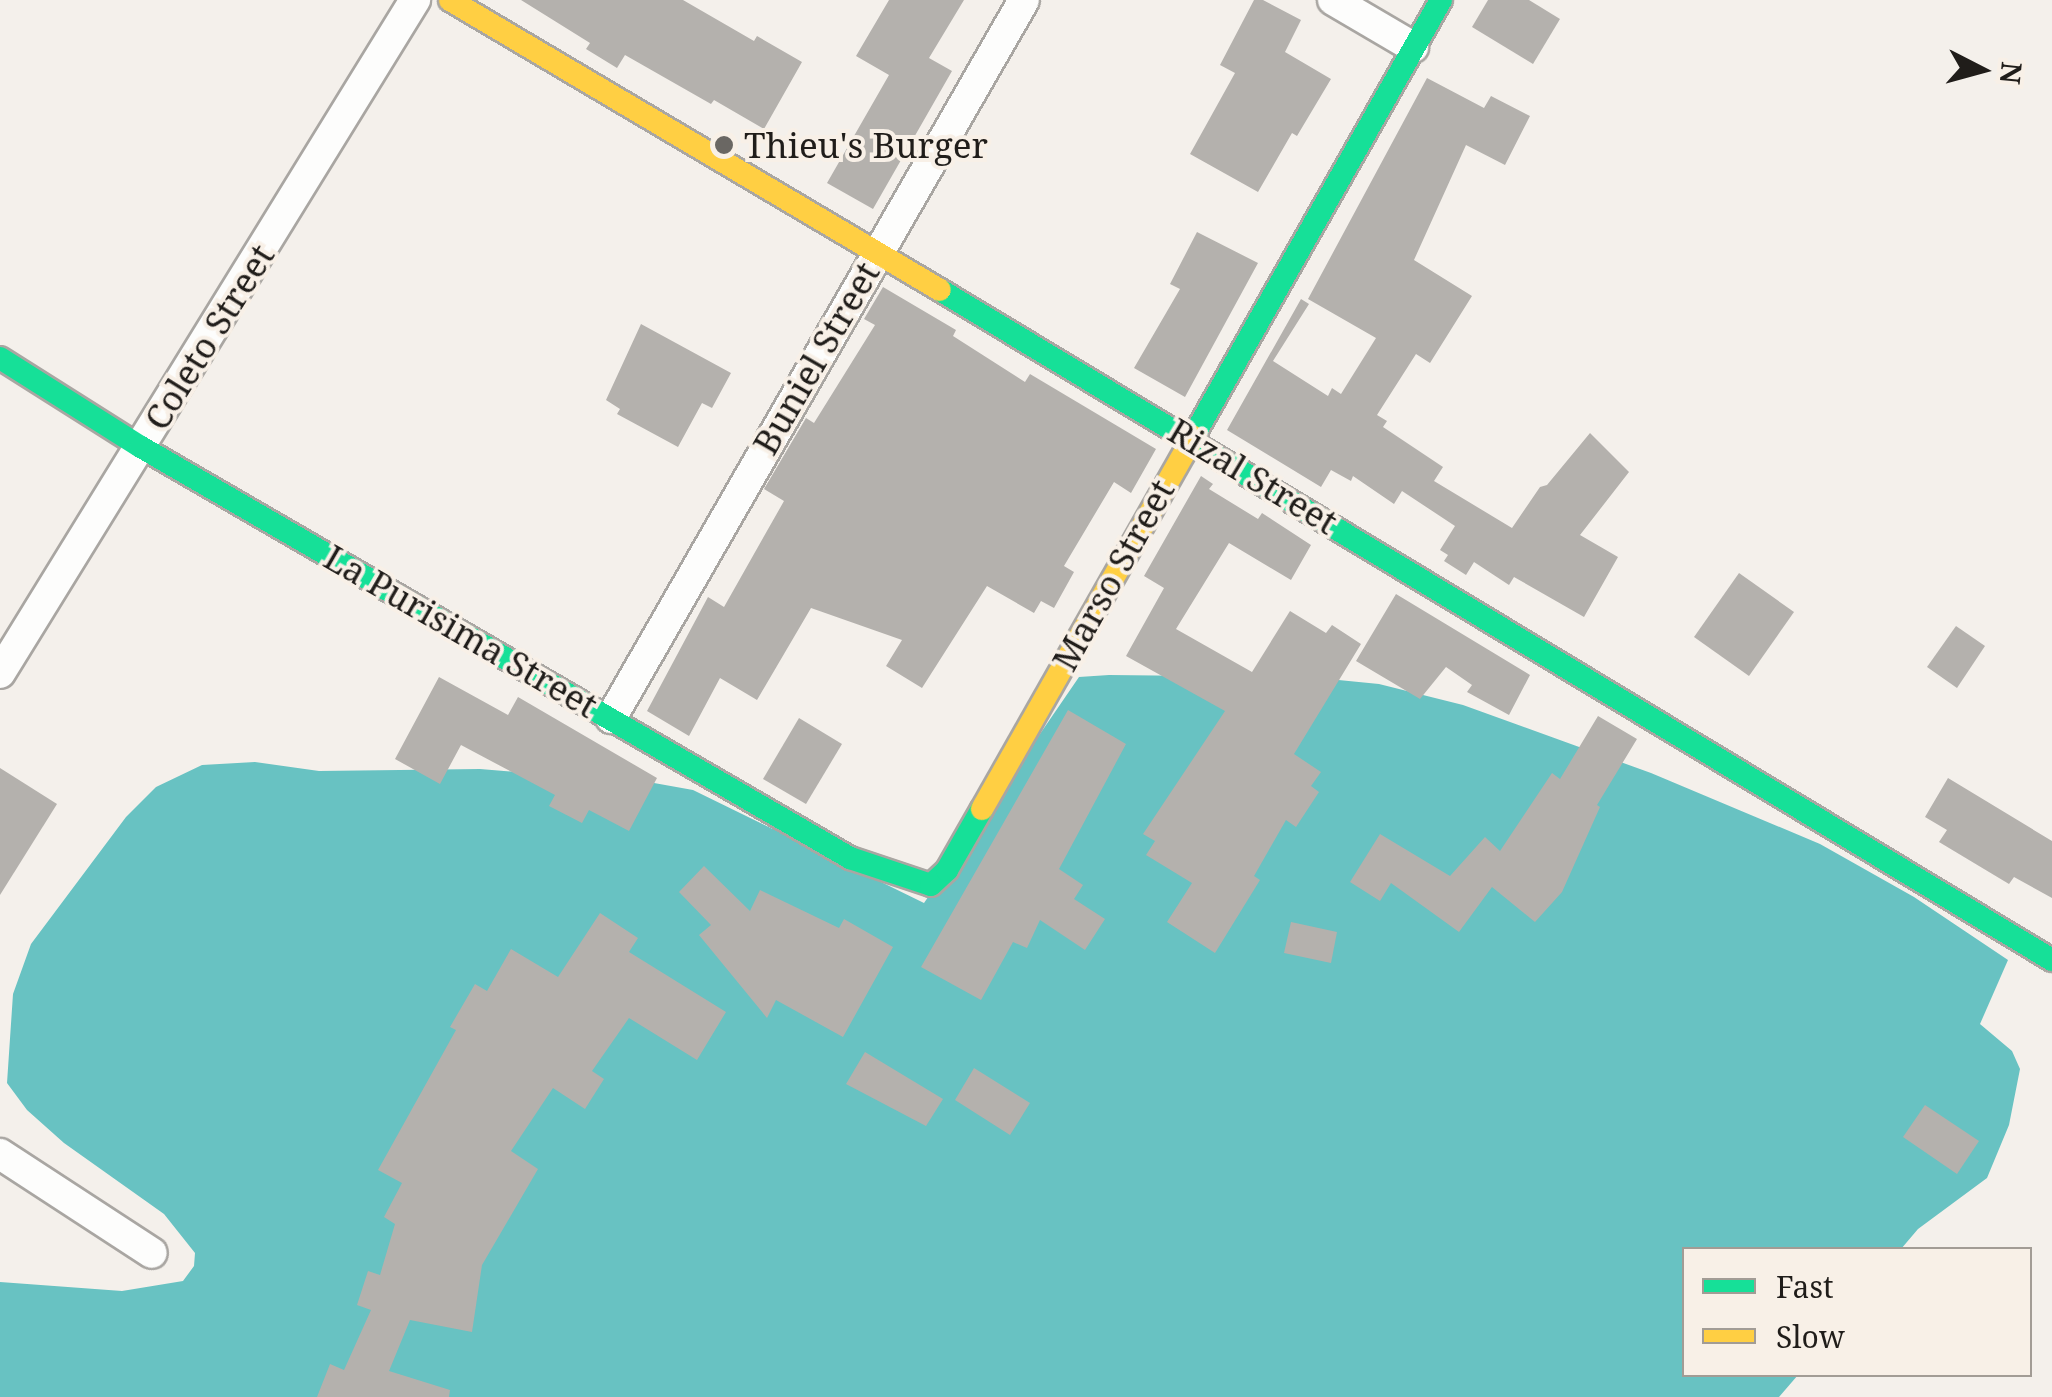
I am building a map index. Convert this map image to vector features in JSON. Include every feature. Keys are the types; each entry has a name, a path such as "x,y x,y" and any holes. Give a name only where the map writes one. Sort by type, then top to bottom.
{"street":[{"name":"Coleto Street","path":"0,673 416,0"},
{"name":"Rizal Street","path":"450,0 1190,438 2052,960"},
{"name":"Buniel Street","path":"611,718 1024,0"},
{"path":"1333,0 1413,47"},
{"name":"Marso Street","path":"931,885 947,870 1441,0"},
{"name":"La Purisima Street","path":"0,358 141,447 850,858 931,885"},
{"path":"0,1154 152,1254"}],"water":[{"path":"1079,677 1308,677 1379,684 1463,705 1651,773 1820,844 1914,897 2008,960 1980,1024 2012,1051 2020,1069 2009,1125 1987,1178 1918,1229 1903,1247 1682,1247 1682,1377 1796,1377 1779,1397 0,1397 0,1282 122,1291 183,1281 194,1266 195,1253 164,1214 64,1143 27,1110 7,1083 13,994 31,944 126,817 156,787 202,765 255,762 319,771 480,769 654,783 693,790 924,903"}],"building":[{"path":"521,0 683,0 754,41 757,36 802,62 764,129 625,55 617,68 586,49 590,43"},
{"path":"889,0 964,0 929,58 952,71 873,209 827,183 889,75 856,56"},
{"path":"1254,0 1263,0 1301,20 1285,52 1331,79 1297,136 1292,133 1258,192 1190,154 1235,73 1220,65"},
{"path":"1488,0 1529,0 1560,19 1533,64 1472,27"},
{"path":"1427,78 1484,108 1491,96 1530,116 1505,165 1466,145 1414,260 1472,296 1430,363 1416,354 1377,415 1387,421 1383,427 1443,467 1434,481 1512,528 1540,487 1547,485 1590,433 1629,472 1580,535 1618,557 1584,617 1514,577 1509,585 1474,562 1466,575 1444,561 1448,555 1440,550 1455,526 1402,491 1394,504 1353,476 1351,481 1331,470 1321,487 1227,430 1301,299 1309,304 1273,361 1328,396 1332,388 1341,394 1376,338 1308,299"},
{"path":"1197,232 1258,263 1185,397 1134,368 1180,289 1170,284"},
{"path":"883,287 956,330 953,336 1025,382 1030,374 1156,449 1131,493 1114,482 1064,566 1074,572 1054,608 1041,601 1034,613 987,586 922,688 886,666 902,640 811,608 757,700 720,678 689,736 647,711 708,597 724,607 784,501 764,489 806,418 814,423 875,325 864,319"},
{"path":"641,324 731,373 712,408 702,403 678,447 617,414 620,409 606,400"},
{"path":"1201,476 1213,484 1209,489 1258,519 1262,513 1311,545 1291,580 1229,543 1176,629 1252,672 1290,611 1326,633 1332,625 1361,644 1294,754 1321,772 1311,786 1319,792 1296,827 1286,820 1254,876 1260,880 1215,953 1167,922 1192,883 1146,855 1155,841 1143,834 1225,711 1126,656 1164,588 1144,576"},
{"path":"1739,573 1794,612 1749,676 1694,637"},
{"path":"1396,594 1530,675 1509,715 1467,692 1472,685 1446,667 1420,699 1356,661"},
{"path":"1956,626 1985,646 1957,688 1927,667"},
{"path":"439,677 508,715 518,697 657,778 629,831 589,810 582,823 549,806 555,795 461,745 440,784 395,759"},
{"path":"1068,710 1126,744 1059,869 1083,885 1074,899 1105,919 1085,950 1040,920 1027,948 1013,942 981,1000 921,967"},
{"path":"1598,716 1637,739 1597,805 1600,807 1562,892 1535,922 1492,887 1459,932 1391,883 1380,901 1350,882 1380,834 1450,876 1485,837 1500,851 1552,773 1560,779"},
{"path":"799,718 842,744 806,804 763,779"},
{"path":"0,768 57,804 0,895"},
{"path":"1948,778 2052,841 2052,898 2014,877 2009,884 1939,842 1947,830 1925,817"},
{"path":"704,866 750,911 760,890 839,928 844,919 893,947 843,1037 776,1000 767,1018 699,935 711,925 679,892"},
{"path":"600,913 638,938 629,952 726,1012 697,1060 629,1018 592,1071 604,1079 585,1109 553,1088 511,1151 538,1169 482,1265 472,1332 410,1320 389,1371 450,1390 449,1397 317,1397 330,1364 344,1370 371,1310 357,1305 368,1271 380,1275 395,1224 384,1217 402,1183 378,1170 456,1030 450,1027 475,984 487,991 511,949 558,977"},
{"path":"1291,922 1337,932 1331,963 1284,953"},
{"path":"865,1052 943,1099 926,1126 846,1084"},
{"path":"974,1068 1030,1103 1010,1135 955,1100"},
{"path":"1925,1105 1979,1141 1957,1174 1903,1137"}],"traffic: fast":[{"path":"1193,437 1441,0"},
{"path":"940,290 2052,960"},
{"path":"0,358 141,447 850,858 931,885 947,870 982,809"}],"traffic: slow":[{"path":"450,0 940,290"},
{"path":"982,809 1193,437"}],"place":[{"name":"Thieu's Burger","path":"724,145"}]}
